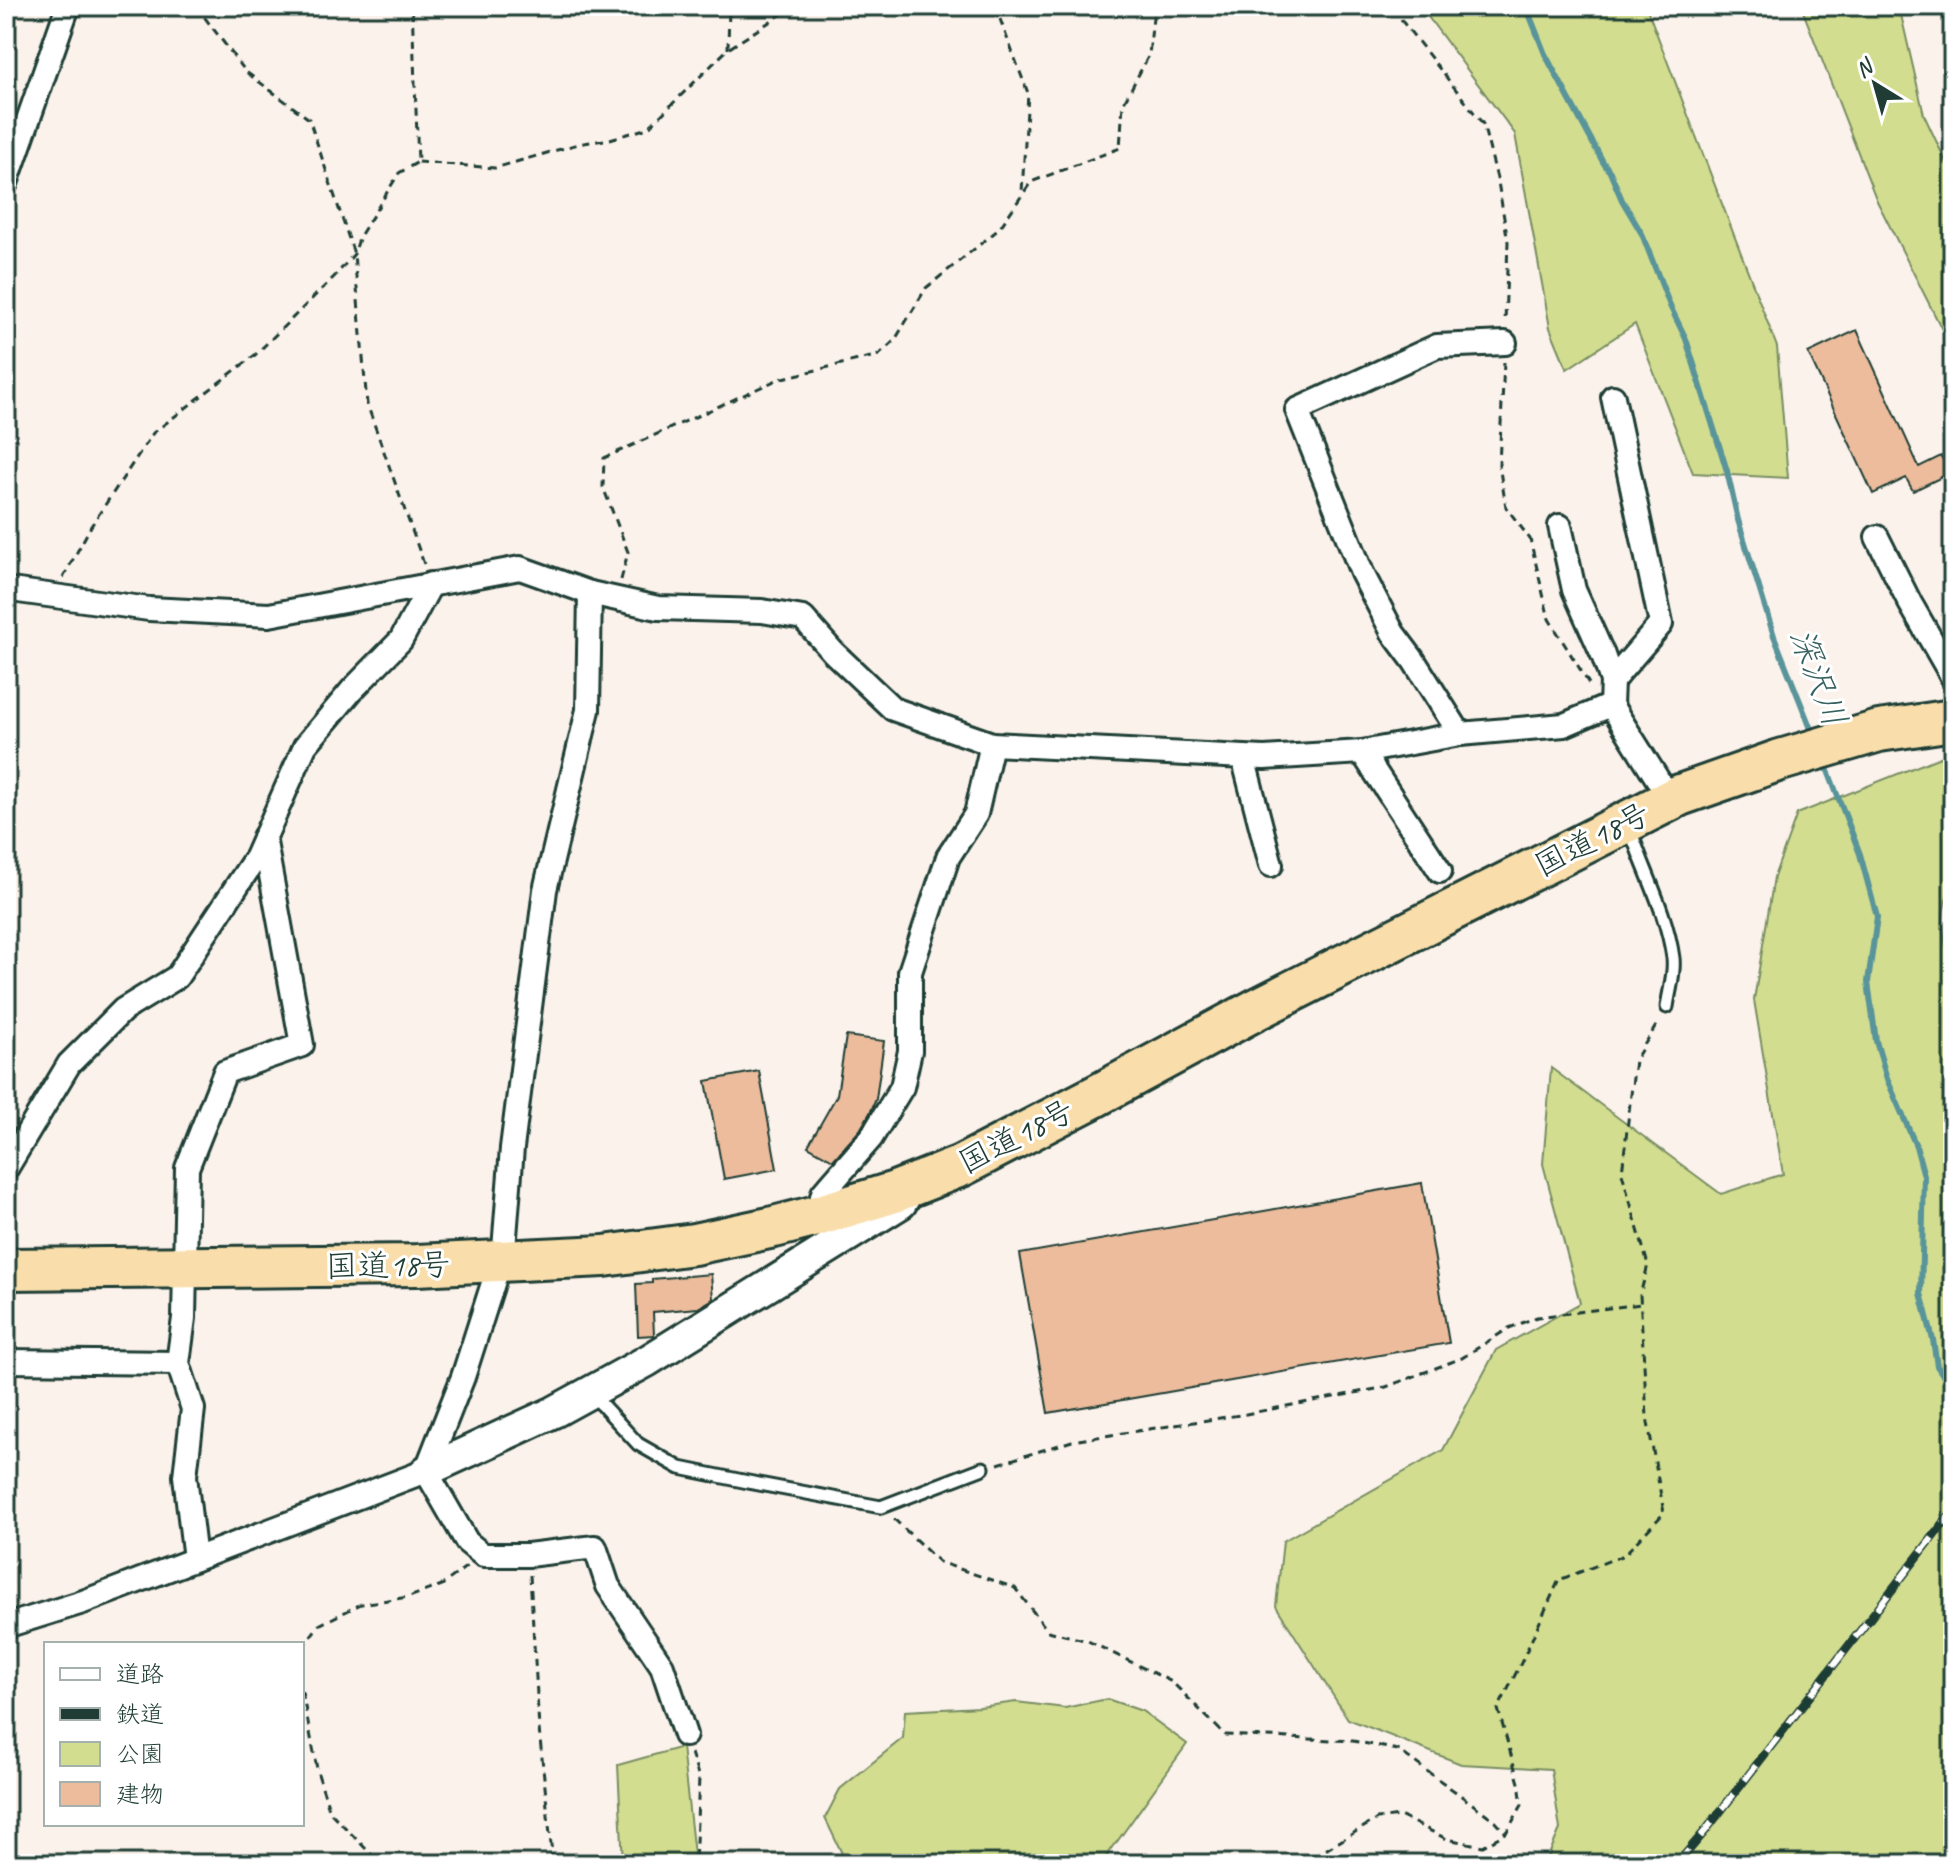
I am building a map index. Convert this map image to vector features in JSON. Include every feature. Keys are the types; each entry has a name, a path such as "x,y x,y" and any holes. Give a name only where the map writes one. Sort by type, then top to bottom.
{"highway":[{"name":"国道18号","path":"6,1269 502,1262 604,1256 650,1251 817,1216 895,1192 961,1166 1257,1009 1675,797 1777,761 1896,729 1953,720"}],"street":[{"path":"6,183 68,6"},
{"path":"1460,734 1393,633 1362,573 1297,410 1437,346 1505,343"},
{"path":"1612,681 1661,624 1613,397"},
{"path":"1560,526 1574,590 1612,681 1611,705 1675,797"},
{"path":"1877,537 1953,678"},
{"path":"6,592 11,590 149,609 269,615 520,568 590,593 658,608 762,611 803,618 853,673 893,709 992,744 1264,758 1362,752 1460,734 1564,725 1611,705"},
{"path":"6,1169 69,1064 123,1010 177,977 256,857 305,746 352,690 401,640 431,584"},
{"path":"426,1471 463,1377 502,1262 512,1148 545,890 588,710 590,593"},
{"path":"1896,729 1953,700"},
{"path":"810,1259 816,1251 817,1216 823,1193 871,1138 902,1087 910,1051 910,972 948,857 976,814 992,744"},
{"path":"1362,752 1440,871"},
{"path":"1243,757 1271,865"},
{"path":"195,1559 185,1476 193,1409 178,1363 184,1318 187,1168 225,1072 302,1045 264,837"},
{"path":"6,1626 83,1602 426,1471 554,1412 647,1361 901,1203 913,1185"},
{"path":"6,1361 178,1363"},
{"path":"426,1471 467,1542 483,1555 528,1555 595,1547 608,1586 662,1666 685,1735"}],"lane":[{"path":"1627,821 1661,910 1674,960 1667,1007"},
{"path":"591,1392 638,1444 680,1468 881,1507 983,1468"}],"path":[{"path":"196,6 246,72 309,119 354,254 367,404 431,584"},
{"path":"412,6 418,162"},
{"path":"728,49 729,6"},
{"path":"53,596 91,526 153,433 255,355 354,254 360,236 399,173 418,162 495,168 648,128 728,49 794,6"},
{"path":"995,6 1028,93 1022,195"},
{"path":"617,599 628,552 603,487 604,458 779,379 879,355 895,340 926,288 999,229 1031,182 1120,148 1123,104 1149,55 1154,8"},
{"path":"1302,1864 1377,1819 1400,1816 1447,1839 1483,1846 1506,1833 1522,1805 1519,1783 1498,1709 1559,1580 1624,1555 1664,1513 1647,1417 1640,1295 1648,1265 1622,1173 1635,1060 1667,1007"},
{"path":"983,1468 1072,1441 1246,1414 1386,1387 1462,1358 1509,1328 1537,1317 1641,1304"},
{"path":"881,1507 939,1562 1015,1588 1048,1631 1088,1641 1172,1682 1225,1735 1353,1741 1398,1750 1493,1819 1506,1833"},
{"path":"304,1645 319,1625 361,1604 409,1597 442,1585 483,1555"},
{"path":"528,1555 539,1729 553,1864"},
{"path":"304,1701 318,1774 330,1812 377,1864"},
{"path":"685,1735 699,1778 695,1864"}],"green space":[{"path":"1420,6 1646,6 1777,347 1788,478 1693,473 1635,324 1567,369 1550,328 1515,134"},
{"path":"1801,6 1899,6 1924,115 1953,177 1953,351 1877,201"},
{"path":"1953,752 1953,884 1945,904 1943,926 1953,970 1953,1864 1545,1864 1560,1829 1551,1769 1461,1764 1348,1719 1276,1606 1283,1541 1443,1450 1496,1350 1580,1303 1543,1164 1551,1068 1721,1194 1783,1174 1754,1000 1774,877 1797,814"},
{"path":"1107,1699 1142,1711 1187,1744 1101,1864 847,1864 825,1818 840,1789 903,1738 905,1711 1016,1702 1065,1708"},
{"path":"682,1747 695,1864 623,1864 618,1765"}],"building":[{"path":"1857,330 1919,467 1941,456 1950,473 1913,491 1906,478 1873,494 1808,353"},
{"path":"846,1036 884,1041 876,1099 871,1111 860,1130 833,1160 808,1146 837,1095"},
{"path":"759,1071 777,1169 724,1179 706,1081"},
{"path":"1422,1183 1449,1343 1048,1413 1020,1254"},
{"path":"711,1274 713,1299 698,1308 653,1312 654,1335 638,1336 636,1284 652,1283 652,1279"}],"waterway":[{"name":"深沢川","path":"1526,6 1545,54 1642,234 1686,339 1774,636 1813,734"},
{"name":"深沢川","path":"1825,763 1860,854 1877,917 1868,982 1876,1041 1887,1079 1916,1146 1924,1176 1921,1293 1937,1366 1953,1390"}],"railway":[{"path":"1677,1864 1953,1511"}]}
